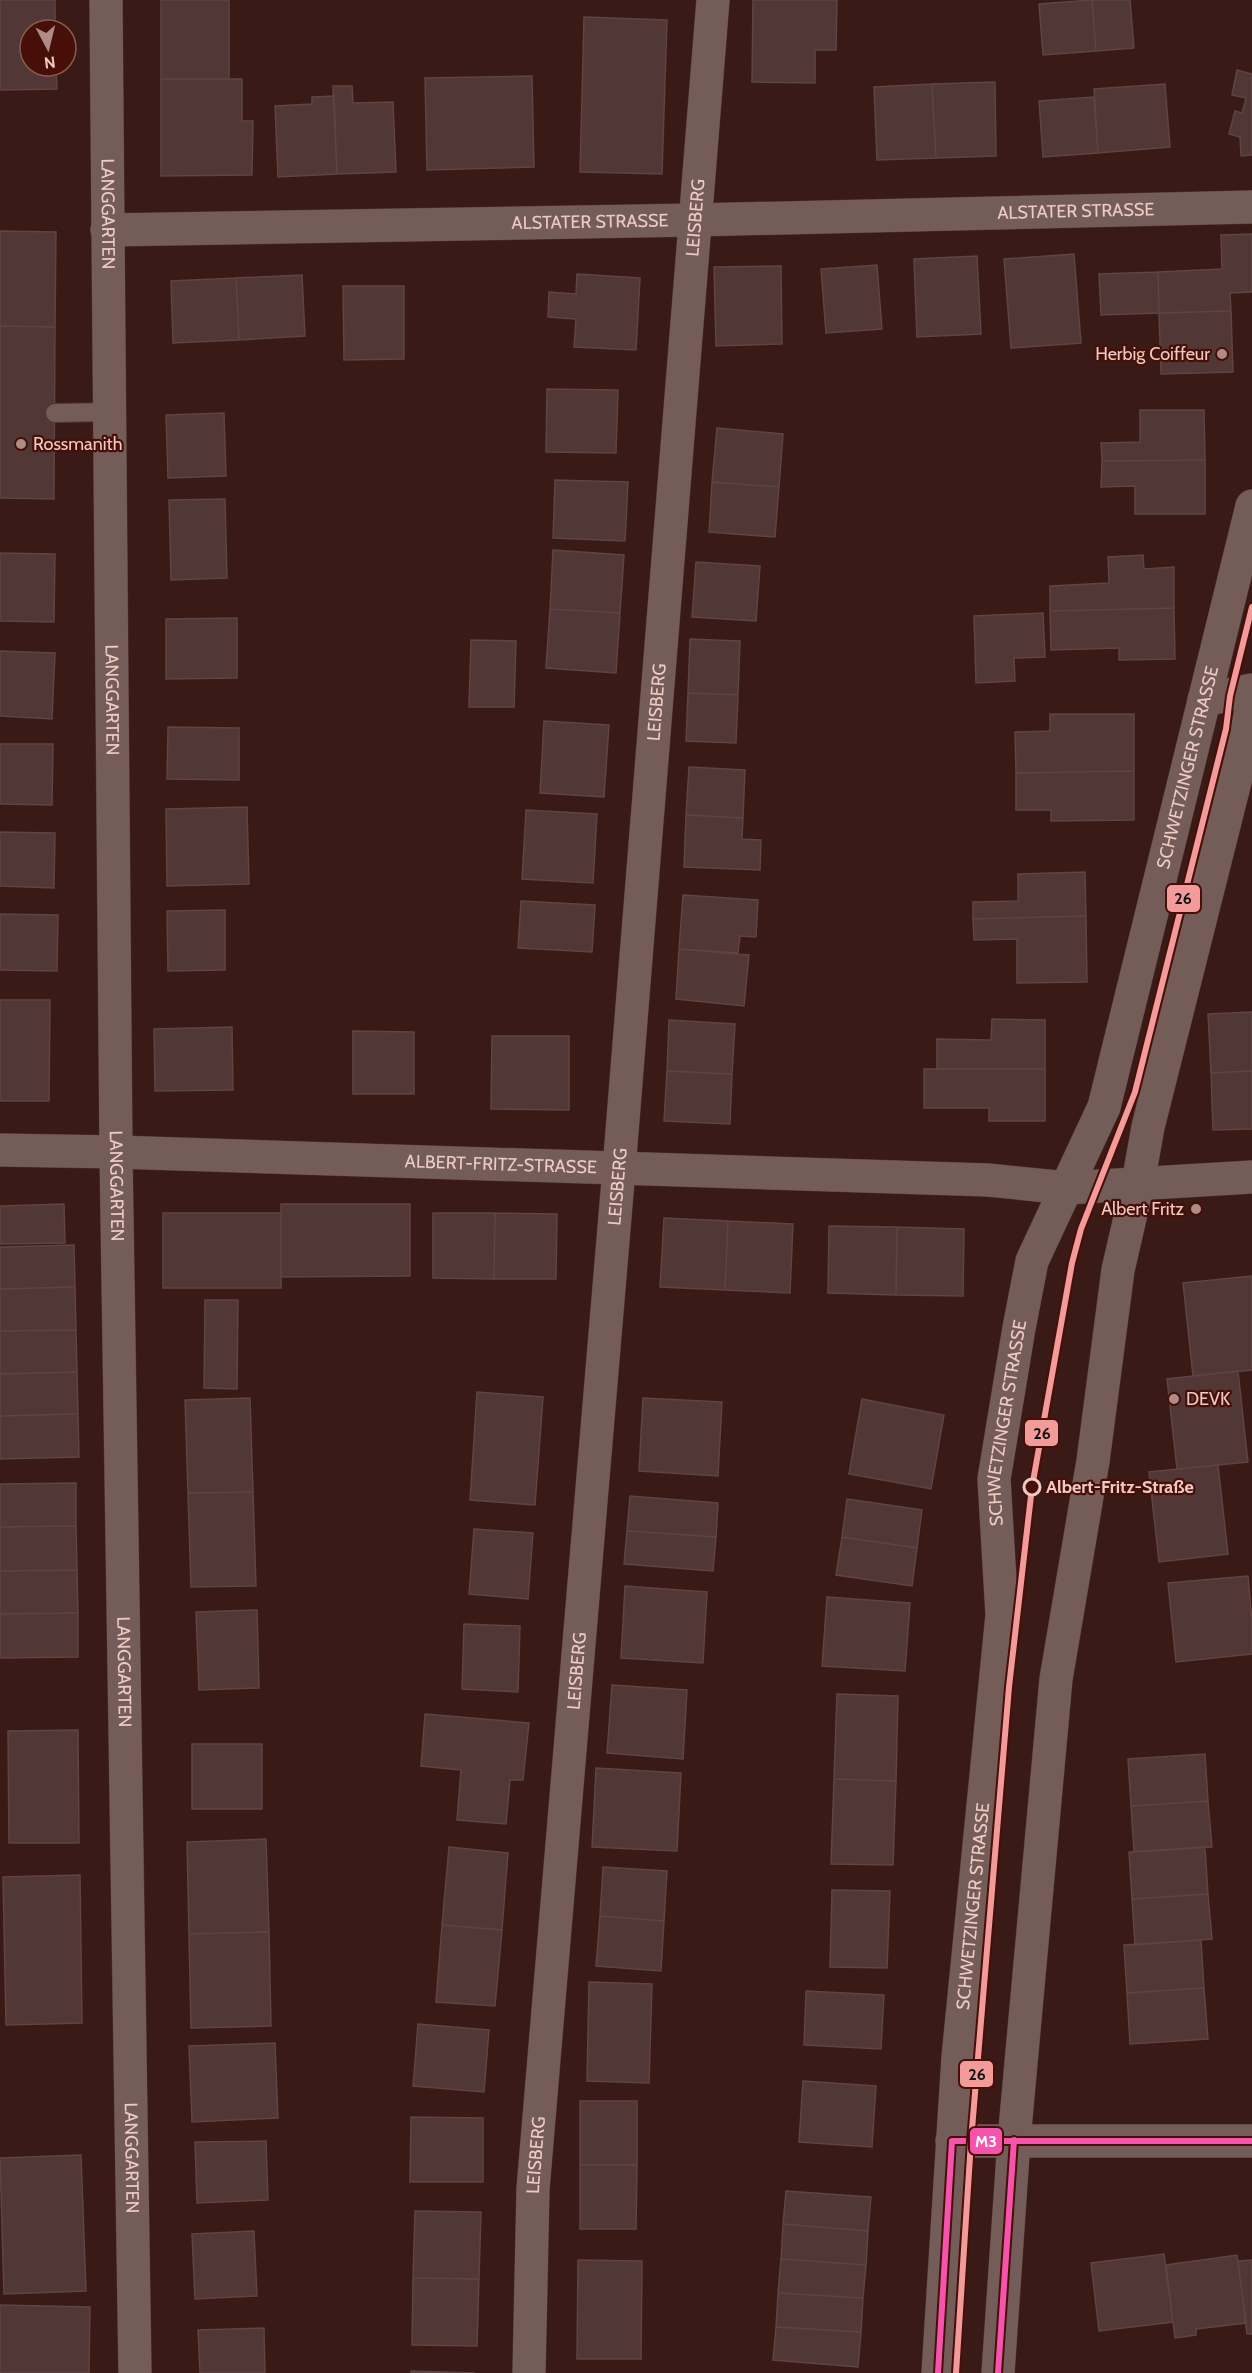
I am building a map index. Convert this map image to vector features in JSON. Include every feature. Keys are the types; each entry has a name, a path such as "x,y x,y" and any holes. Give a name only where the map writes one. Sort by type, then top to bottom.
{"street":[{"name":"LANGGARTEN","path":"106,0 116,1152 135,2373"},
{"name":"LEISBERG","path":"529,2373 533,2189 619,1169 712,0"},
{"name":"ALSTATER STRASSE","path":"107,230 1252,207"},
{"name":"SCHWETZINGER STRASSE","path":"938,2373 958,2057 1002,1616 994,1479 1019,1328 1032,1261 1104,1107 1252,506"},
{"path":"1204,700 1252,690"},
{"path":"998,2373 1014,2140 1056,1679 1093,1461 1118,1270 1148,1127 1243,750 1252,705"},
{"name":"ALBERT-FRITZ-STRASSE","path":"0,1150 988,1180 1067,1188 1252,1177"},
{"path":"952,2141 1252,2141"}],"lane":[{"path":"55,413 109,412"}],"building":[{"path":"0,0 55,0 55,18 18,18 18,78 57,78 57,89 0,90"},
{"path":"161,0 229,0 229,79 161,79"},
{"path":"753,0 837,0 836,50 815,50 815,83 752,82"},
{"path":"1092,0 1096,51 1043,55 1039,4"},
{"path":"1092,0 1130,0 1134,48 1096,51"},
{"path":"584,17 667,20 662,174 580,172"},
{"path":"1237,70 1252,74 1252,155 1241,156 1240,137 1229,134 1235,111 1242,113 1246,98 1232,95"},
{"path":"532,76 534,167 427,170 425,78"},
{"path":"161,79 242,79 242,121 253,121 252,175 161,176"},
{"path":"995,82 996,156 936,158 932,84"},
{"path":"932,84 936,158 877,160 874,87"},
{"path":"1165,84 1170,147 1098,153 1094,89"},
{"path":"333,86 352,86 353,103 393,102 396,172 337,174"},
{"path":"334,96 337,174 278,177 275,106 312,104 312,97"},
{"path":"1094,97 1098,153 1043,157 1039,101"},
{"path":"0,231 56,232 55,327 0,326"},
{"path":"1252,234 1252,292 1230,293 1231,311 1159,313 1158,272 1222,269 1221,235"},
{"path":"1074,254 1081,343 1011,348 1004,259"},
{"path":"977,256 981,334 917,337 914,259"},
{"path":"877,265 882,329 826,333 821,269"},
{"path":"781,266 782,344 716,346 714,267"},
{"path":"1158,272 1159,313 1101,315 1099,274"},
{"path":"577,274 640,278 636,350 574,347 576,319 548,317 549,292 576,294"},
{"path":"302,275 305,336 239,340 236,278"},
{"path":"236,278 239,340 173,343 171,281"},
{"path":"343,286 404,286 404,359 344,360"},
{"path":"1231,311 1233,372 1161,374 1159,313"},
{"path":"0,326 55,327 54,499 0,498"},
{"path":"547,389 618,390 616,453 546,452"},
{"path":"1140,410 1204,410 1205,460 1102,461 1101,443 1140,442"},
{"path":"224,413 226,476 168,478 166,415"},
{"path":"717,428 783,434 779,487 712,482"},
{"path":"1205,460 1205,514 1135,514 1135,486 1101,487 1102,461"},
{"path":"555,480 628,482 625,541 553,538"},
{"path":"712,482 779,487 775,537 709,532"},
{"path":"225,499 227,578 171,580 169,500"},
{"path":"553,550 624,555 620,613 550,609"},
{"path":"0,553 55,554 54,622 0,621"},
{"path":"1143,555 1144,569 1174,567 1174,608 1050,611 1050,586 1109,583 1108,557"},
{"path":"696,562 760,566 756,621 692,617"},
{"path":"1174,608 1175,659 1119,660 1119,648 1051,650 1050,611"},
{"path":"550,609 620,613 616,673 546,668"},
{"path":"1043,613 1045,657 1014,658 1015,681 976,683 974,616"},
{"path":"237,618 237,678 166,679 166,619"},
{"path":"690,639 740,641 738,695 688,693"},
{"path":"471,640 516,641 514,707 469,707"},
{"path":"0,651 55,653 52,719 0,716"},
{"path":"688,693 738,695 736,743 686,741"},
{"path":"1050,714 1134,714 1134,771 1016,773 1015,732 1050,731"},
{"path":"544,721 609,725 604,797 540,793"},
{"path":"168,727 239,728 239,780 167,779"},
{"path":"0,744 53,744 52,805 0,804"},
{"path":"689,767 745,770 743,818 686,815"},
{"path":"1134,771 1134,820 1051,821 1051,810 1016,810 1016,773"},
{"path":"247,807 249,884 167,886 166,809"},
{"path":"526,810 597,814 593,883 522,879"},
{"path":"686,815 743,818 742,839 761,840 760,870 684,867"},
{"path":"0,832 55,833 54,888 0,886"},
{"path":"1085,872 1086,916 973,919 973,902 1018,901 1018,874"},
{"path":"683,895 758,900 756,937 740,936 738,953 679,949"},
{"path":"521,901 595,905 592,952 518,948"},
{"path":"225,910 225,970 168,971 167,911"},
{"path":"0,914 58,915 57,971 0,970"},
{"path":"1086,916 1087,982 1017,983 1017,939 974,940 973,919"},
{"path":"679,949 749,955 744,1006 676,999"},
{"path":"0,1000 50,1000 49,1101 0,1101"},
{"path":"1252,1012 1252,1071 1211,1073 1208,1014"},
{"path":"992,1019 1045,1020 1045,1069 937,1069 937,1039 991,1040"},
{"path":"669,1020 735,1024 732,1074 667,1071"},
{"path":"232,1027 233,1090 155,1091 154,1029"},
{"path":"353,1031 414,1032 414,1094 353,1094"},
{"path":"492,1036 569,1036 569,1110 491,1109"},
{"path":"924,1069 1045,1069 1045,1121 989,1121 989,1108 924,1108"},
{"path":"667,1071 732,1074 730,1124 664,1121"},
{"path":"1252,1071 1252,1129 1213,1130 1211,1073"},
{"path":"64,1204 65,1243 0,1244 0,1206"},
{"path":"281,1204 410,1204 410,1276 281,1277"},
{"path":"163,1213 281,1213 281,1288 163,1288"},
{"path":"433,1213 495,1213 494,1279 433,1278"},
{"path":"495,1213 557,1214 556,1279 494,1279"},
{"path":"664,1218 728,1221 725,1290 660,1287"},
{"path":"728,1221 793,1224 790,1293 725,1290"},
{"path":"829,1226 897,1227 896,1295 828,1293"},
{"path":"897,1227 964,1229 963,1296 896,1295"},
{"path":"74,1245 75,1287 0,1289 0,1247"},
{"path":"1252,1276 1252,1370 1193,1376 1183,1283"},
{"path":"75,1287 76,1330 0,1331 0,1289"},
{"path":"205,1300 238,1300 237,1389 204,1388"},
{"path":"76,1330 77,1372 0,1374 0,1331"},
{"path":"1238,1371 1248,1462 1177,1469 1167,1379"},
{"path":"77,1372 78,1414 0,1416 0,1374"},
{"path":"477,1392 543,1397 535,1505 470,1500"},
{"path":"250,1398 253,1492 188,1493 185,1400"},
{"path":"643,1398 722,1402 718,1476 639,1471"},
{"path":"862,1399 944,1415 931,1489 849,1474"},
{"path":"78,1414 79,1457 0,1459 0,1416"},
{"path":"1218,1465 1228,1554 1159,1562 1149,1472"},
{"path":"76,1483 76,1526 0,1527 0,1484"},
{"path":"253,1492 256,1586 191,1587 188,1493"},
{"path":"630,1496 718,1503 716,1537 627,1531"},
{"path":"847,1499 922,1510 917,1548 842,1537"},
{"path":"76,1526 77,1570 0,1571 0,1527"},
{"path":"474,1529 533,1533 528,1599 469,1594"},
{"path":"627,1531 716,1537 713,1571 624,1564"},
{"path":"842,1537 917,1548 912,1586 836,1575"},
{"path":"77,1570 78,1613 0,1614 0,1571"},
{"path":"1248,1576 1252,1654 1176,1662 1168,1583"},
{"path":"625,1586 707,1592 703,1663 621,1658"},
{"path":"827,1597 910,1603 905,1671 822,1666"},
{"path":"257,1610 259,1688 199,1690 196,1612"},
{"path":"78,1613 78,1657 0,1658 0,1614"},
{"path":"464,1624 520,1626 518,1692 462,1689"},
{"path":"612,1685 687,1690 683,1759 607,1753"},
{"path":"837,1694 898,1696 896,1781 834,1779"},
{"path":"425,1714 529,1723 523,1780 510,1780 506,1824 457,1820 461,1770 421,1766"},
{"path":"78,1730 79,1843 9,1843 8,1731"},
{"path":"192,1744 262,1744 262,1809 192,1809"},
{"path":"1205,1754 1208,1801 1131,1806 1128,1759"},
{"path":"596,1768 681,1773 677,1851 592,1847"},
{"path":"834,1779 896,1781 893,1865 831,1864"},
{"path":"1208,1801 1212,1847 1134,1852 1131,1806"},
{"path":"266,1839 269,1932 189,1934 187,1842"},
{"path":"449,1847 508,1853 502,1930 442,1925"},
{"path":"1205,1847 1208,1894 1132,1899 1129,1852"},
{"path":"603,1867 667,1871 664,1921 600,1916"},
{"path":"80,1875 82,2023 6,2025 3,1877"},
{"path":"832,1890 890,1891 887,1968 830,1967"},
{"path":"1208,1894 1212,1939 1135,1945 1132,1899"},
{"path":"600,1916 664,1921 661,1971 596,1966"},
{"path":"442,1925 502,1930 495,2006 436,2002"},
{"path":"269,1932 271,2026 191,2028 189,1934"},
{"path":"1201,1940 1204,1988 1127,1993 1124,1945"},
{"path":"589,1982 652,1984 649,2083 587,2081"},
{"path":"1204,1988 1208,2039 1130,2044 1127,1993"},
{"path":"806,1991 884,1995 881,2049 804,2045"},
{"path":"418,2024 489,2030 484,2092 413,2086"},
{"path":"275,2043 278,2118 192,2122 189,2046"},
{"path":"803,2081 876,2086 872,2147 799,2142"},
{"path":"580,2101 637,2101 637,2165 580,2165"},
{"path":"411,2117 483,2118 483,2182 410,2182"},
{"path":"266,2141 268,2200 197,2203 195,2142"},
{"path":"81,2155 86,2291 4,2294 0,2158"},
{"path":"580,2165 637,2165 636,2229 580,2229"},
{"path":"786,2191 871,2197 868,2231 783,2224"},
{"path":"415,2211 481,2212 479,2279 413,2278"},
{"path":"783,2224 868,2231 866,2265 781,2259"},
{"path":"254,2231 257,2296 195,2299 192,2234"},
{"path":"1164,2254 1173,2322 1099,2331 1091,2263"},
{"path":"1237,2255 1246,2323 1196,2329 1196,2335 1175,2338 1166,2265"},
{"path":"781,2259 866,2265 863,2298 778,2293"},
{"path":"578,2260 642,2261 641,2359 577,2359"},
{"path":"1252,2260 1252,2334 1247,2334 1238,2261"},
{"path":"413,2278 479,2279 477,2346 412,2345"},
{"path":"778,2293 863,2298 861,2332 776,2327"},
{"path":"0,2305 90,2307 89,2373 0,2373"},
{"path":"776,2327 861,2332 858,2367 773,2360"},
{"path":"264,2328 265,2373 200,2373 198,2330"},
{"path":"411,2371 475,2373 411,2373"}],"transit line":[{"name":"26","path":"956,2373 971,2141 1009,1687 1032,1487 1072,1263 1081,1229 1135,1092 1226,729 1230,696 1252,607"},
{"name":"M3","path":"998,2373 1014,2140"},
{"name":"M3","path":"938,2373 952,2141 1252,2141"}],"place":[{"name":"Herbig Coiffeur","path":"1222,354"},
{"name":"Rossmanith","path":"21,444"},
{"name":"Albert Fritz","path":"1196,1209"},
{"name":"DEVK","path":"1174,1399"},
{"name":"Albert-Fritz-Straße","path":"1032,1487"}]}
